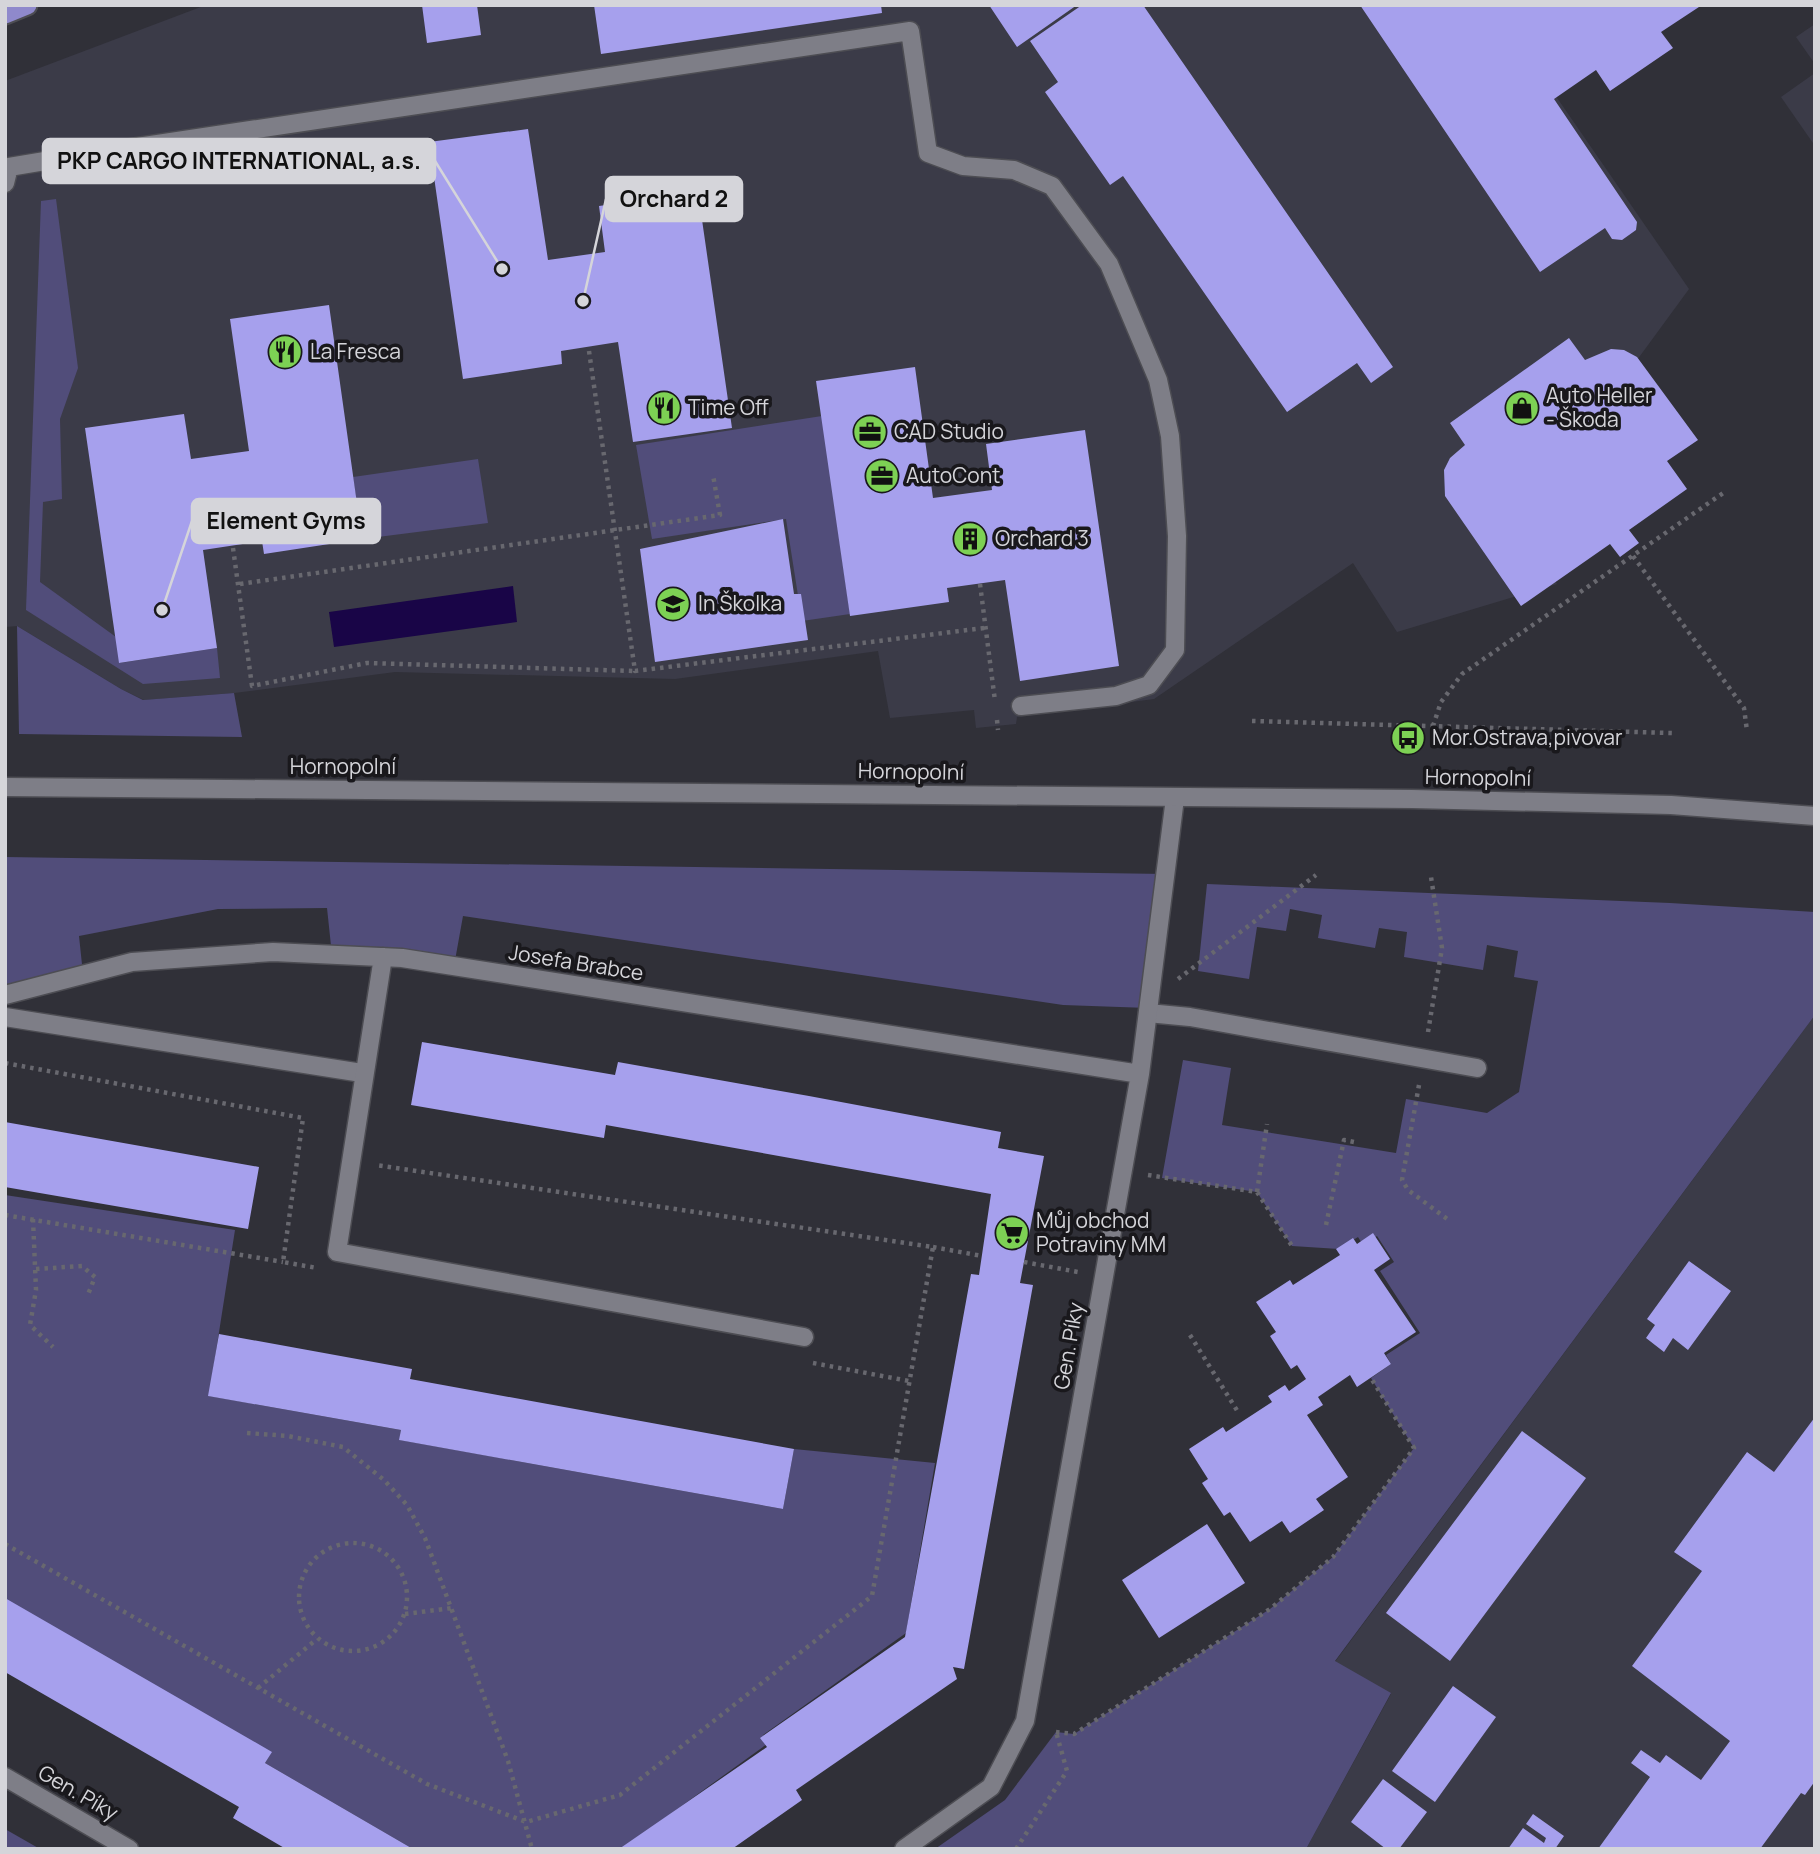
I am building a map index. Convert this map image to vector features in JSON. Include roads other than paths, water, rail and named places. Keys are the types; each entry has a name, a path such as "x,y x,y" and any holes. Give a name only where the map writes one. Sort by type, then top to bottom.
{"highway":[{"path":"5,14 27,5"}],"street":[{"path":"5,183 9,167 910,31 928,153 964,166 1014,170 1052,186 1109,264 1158,380 1170,436 1177,536 1175,650 1149,685 1116,696 1021,706"},
{"name":"Hornopolní","path":"5,786 1671,805 1815,816"},
{"name":"Gen. Píky","path":"904,1849 991,1787 1025,1721 1140,1074 1175,798"},
{"name":"Josefa Brabce","path":"5,995 132,961 273,952 383,957 1140,1074"},
{"path":"383,957 362,1073 337,1252 804,1337"},
{"path":"1148,1013 1190,1017 1477,1068"},
{"path":"5,1017 362,1073"},
{"name":"Gen. Píky","path":"5,1777 129,1849"}],"place":[{"name":"PKP CARGO INTERNATIONAL, a.s.","path":"502,269"},
{"name":"Orchard 2","path":"583,301"},
{"name":"La Fresca","path":"285,352"},
{"name":"Time Off","path":"664,408"},
{"name":"Auto Heller - Škoda","path":"1522,408"},
{"name":"CAD Studio","path":"870,432"},
{"name":"AutoCont","path":"882,476"},
{"name":"Orchard 3","path":"970,539"},
{"name":"In Školka","path":"673,604"},
{"name":"Element Gyms","path":"162,610"},
{"name":"Mor.Ostrava,pivovar","path":"1408,738"},
{"name":"Můj obchod Potraviny MM","path":"1012,1233"}]}
